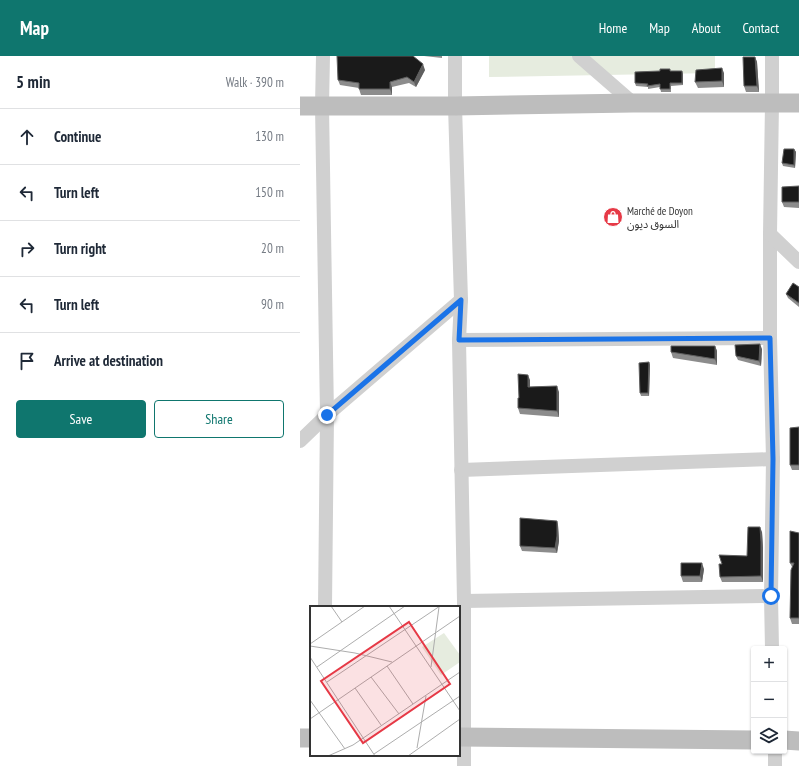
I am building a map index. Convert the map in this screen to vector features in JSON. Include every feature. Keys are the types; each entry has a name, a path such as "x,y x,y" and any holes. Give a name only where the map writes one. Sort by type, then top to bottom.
{"street":[{"path":"323,56 322,106 327,415 325,606"},
{"path":"455,56 461,300 459,340 464,601 461,737 464,766"},
{"path":"579,56 633,103"},
{"path":"772,56 770,234 770,338 773,459 771,596 772,646"},
{"path":"300,106 799,103"},
{"path":"770,234 799,262"},
{"path":"300,441 327,415 461,300"},
{"path":"459,340 770,338"},
{"path":"462,470 773,459"},
{"path":"464,601 771,596"},
{"path":"461,737 751,740"},
{"path":"787,740 799,741"},
{"path":"775,754 775,766"}],"shaded area":[{"path":"489,56 715,56 715,73 489,77"}],"building":[{"path":"337,56 413,56 423,64 414,82 407,77 390,82 390,89 359,89 359,83 338,80"},
{"path":"743,57 755,57 757,86 744,86"},
{"path":"722,68 722,81 695,82 696,70"},
{"path":"660,69 682,71 682,83 670,83 670,89 660,89 660,84 647,86 648,84 635,83 635,72 660,71"},
{"path":"784,149 794,149 794,165 782,163"},
{"path":"799,186 799,202 782,202 782,187"},
{"path":"793,283 799,287 799,303 786,294"},
{"path":"760,344 759,361 736,356 735,345"},
{"path":"671,346 715,346 715,359 671,352"},
{"path":"649,362 648,393 640,393 639,363"},
{"path":"518,374 528,375 528,387 557,386 557,411 518,408"},
{"path":"799,427 799,465 790,465 790,428"},
{"path":"520,518 557,521 555,548 520,546"},
{"path":"748,527 760,527 761,576 720,577 719,564 722,564 719,555 747,556"},
{"path":"790,531 799,533 799,618 790,618 791,570 794,563 790,563"},
{"path":"681,563 702,563 700,576 681,576"}],"place":[{"name":"Marché de Doyon السوق ديون","path":"613,217"}],"route":[{"path":"327,415 461,300 459,340 770,338 773,459 771,596"}]}
